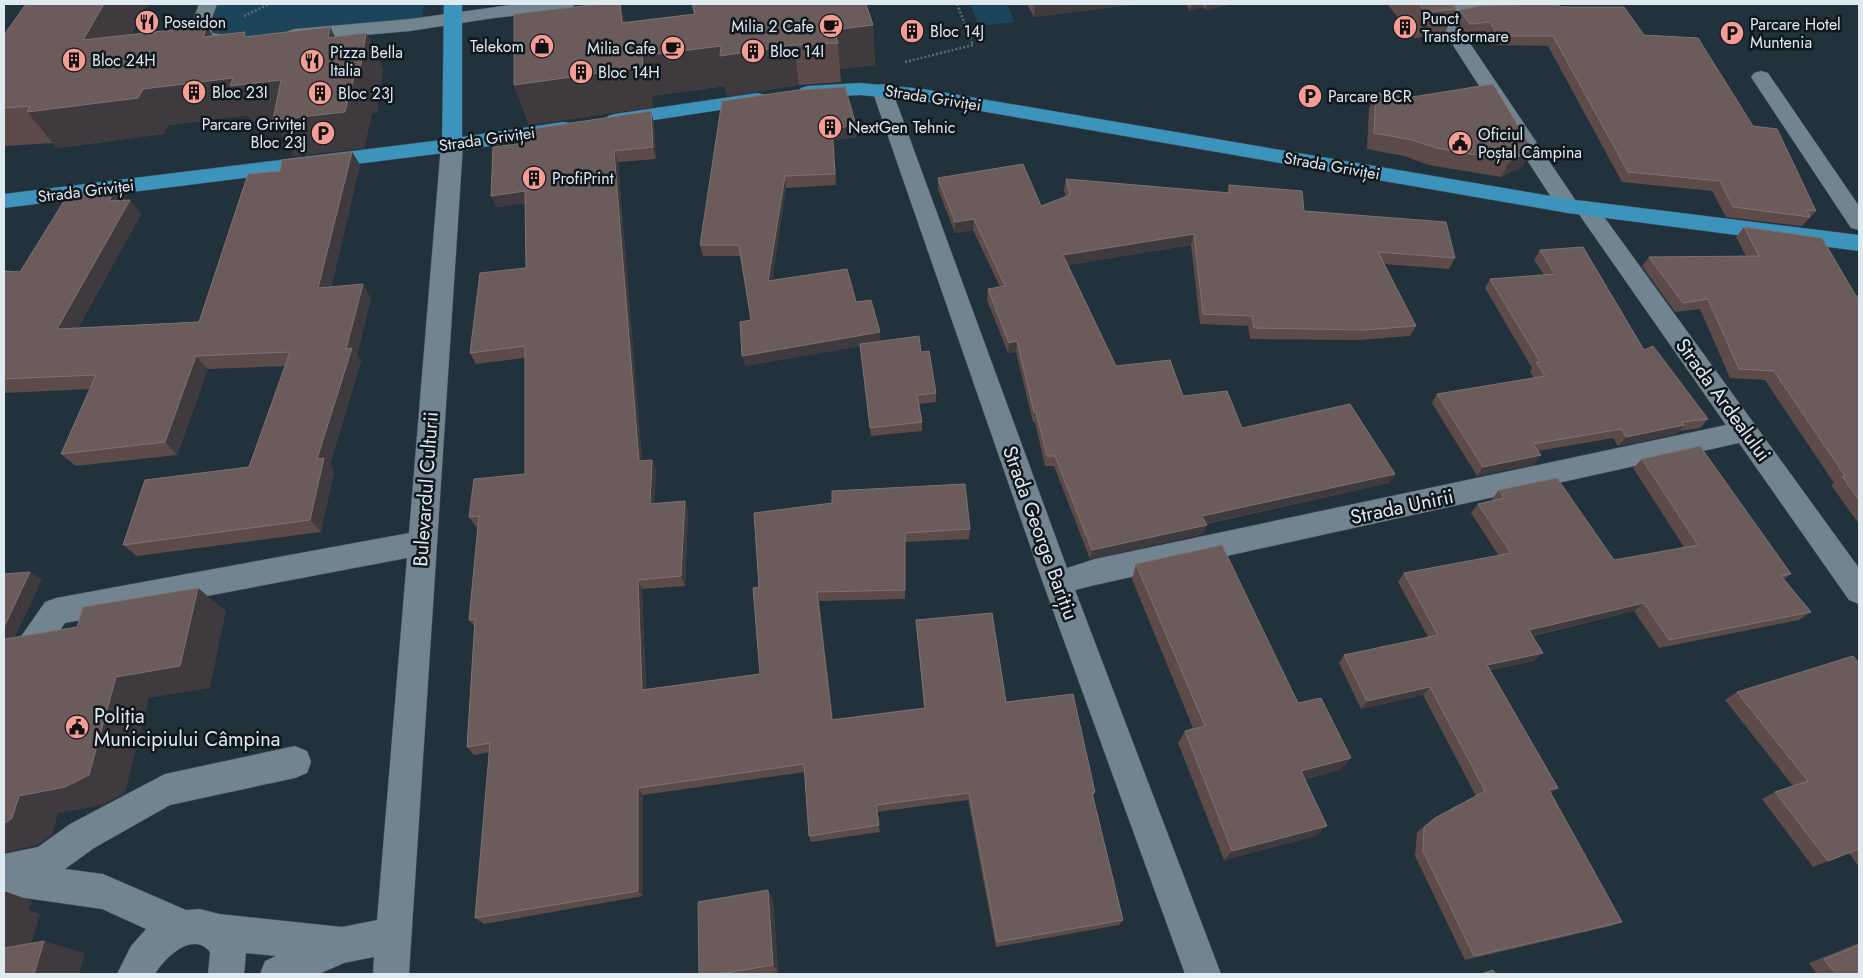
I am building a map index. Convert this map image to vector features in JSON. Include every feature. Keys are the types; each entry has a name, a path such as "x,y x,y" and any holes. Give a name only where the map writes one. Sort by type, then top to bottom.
{"main road":[{"name":"Bulevardul Culturii","path":"452,145 453,11"},
{"name":"Strada Griviței","path":"4,201 452,145 785,95 829,90 882,90 1577,207 1859,243"}],"street":[{"path":"208,4 200,24 204,37 224,42 244,40"},
{"path":"273,37 410,25 453,11 566,4"},
{"name":"Strada Ardealului","path":"1539,4 1525,8 1459,9 1447,11 1443,16 1577,207 1745,431 1859,591"},
{"path":"1761,77 1859,222"},
{"name":"Strada George Barițiu","path":"882,90 1058,583 1203,974"},
{"name":"Bulevardul Culturii","path":"391,974 452,145"},
{"name":"Strada Unirii","path":"1058,583 1095,572 1745,431"},
{"path":"4,687 56,611 422,543"},
{"path":"4,871 45,863 82,836 165,790 295,762"},
{"path":"4,886 25,881 103,892 202,930 342,946"},
{"path":"135,974 141,962 154,946 169,935 202,930 228,949 229,964 226,974"},
{"path":"278,974 342,946 394,935"}],"path":[{"path":"882,90 892,65 973,46 957,4"}],"shaded area":[{"path":"208,4 424,4 421,23 224,42 204,37 201,24"},
{"path":"970,4 1007,4 1015,22 979,26"}],"building":[{"path":"26,4 104,4 83,40 207,26 203,37 245,32 244,37 330,27 328,38 366,33 359,76 354,77 345,112 273,120 281,80 230,86 233,78 143,89 138,98 27,112 30,106 4,108 4,35"},
{"path":"600,4 620,4 622,23 695,14 692,4 866,4 873,25 834,30 838,43 794,45 720,56 721,46 642,56 643,67 514,85 514,14"},
{"path":"1419,4 1452,4 1456,9 1426,12"},
{"path":"1558,4 1561,7 1624,7 1644,35 1698,38 1753,126 1777,129 1816,211 1807,210 1810,217 1733,207 1720,181 1628,172 1553,36 1498,36 1490,22 1470,24 1460,10 1479,6"},
{"path":"1493,84 1532,149 1510,161 1437,148 1412,140 1374,133 1376,93 1406,98"},
{"path":"845,87 856,125 832,129 835,174 785,176 768,281 847,269 856,302 871,300 880,332 742,356 740,322 751,320 739,245 700,245 722,101 798,90"},
{"path":"651,111 653,147 614,151 639,461 652,460 650,504 685,501 681,576 638,580 642,690 760,674 753,588 759,587 754,513 832,503 832,491 965,484 970,529 905,533 905,590 817,592 832,720 925,708 916,620 992,613 1006,702 1073,694 1095,792 1092,793 1123,920 997,942 969,793 876,805 879,825 809,836 804,764 638,788 638,891 475,918 490,743 467,747 475,619 469,620 479,516 469,517 474,479 525,474 525,346 470,353 480,273 526,268 525,191 491,196 493,147 525,143 525,130"},
{"path":"352,152 318,288 363,284 346,349 352,348 317,459 324,458 310,520 123,545 145,480 249,467 290,352 196,356 165,442 61,454 96,375 4,379 4,271 20,272 69,193 117,188 109,201 130,200 57,329 199,322 248,174 280,171 282,160"},
{"path":"1023,164 1041,206 1070,195 1066,179 1230,193 1229,185 1302,191 1304,211 1446,222 1455,258 1378,252 1416,326 1364,330 1254,328 1252,316 1203,314 1194,234 1063,255 1116,366 1170,360 1183,396 1227,391 1242,428 1350,404 1395,474 1202,516 1207,525 1092,550 1055,456 1047,456 1017,341 1009,343 988,289 1005,286 974,219 955,222 938,178"},
{"path":"1744,227 1822,238 1856,296 1859,296 1859,500 1842,476 1845,476 1774,371 1739,369 1708,299 1683,303 1649,257 1759,256"},
{"path":"1583,247 1644,350 1653,346 1708,419 1682,422 1684,425 1626,437 1621,429 1533,444 1541,455 1483,467 1437,394 1545,376 1536,362 1540,362 1490,279 1555,274 1540,250"},
{"path":"919,336 921,352 929,351 936,393 917,395 922,422 870,428 860,344"},
{"path":"1700,446 1791,574 1781,576 1811,612 1669,640 1644,603 1529,630 1543,653 1487,665 1558,788 1549,790 1622,922 1474,956 1423,851 1424,827 1435,818 1485,791 1430,687 1367,701 1344,655 1438,635 1404,573 1511,553 1478,504 1504,498 1499,490 1557,478 1614,560 1698,545 1642,459"},
{"path":"1222,545 1298,703 1321,698 1351,758 1301,771 1327,826 1232,851 1185,731 1205,726 1136,564"},
{"path":"30,572 4,627 4,574"},
{"path":"198,588 180,666 116,677 89,775 65,787 19,796 12,818 4,824 5,639 77,627 83,607"},
{"path":"1853,656 1859,663 1859,849 1828,861 1775,792 1808,781 1737,692"},
{"path":"768,890 773,965 720,974 699,974 698,902"},
{"path":"44,941 34,974 4,974 4,948"},
{"path":"1859,945 1859,974 1836,974 1824,959"},
{"path":"1493,970 1496,974 1481,974"}],"place":[{"name":"Poseidon","path":"147,22"},
{"name":"Milia 2 Cafe","path":"831,26"},
{"name":"Punct Transformare","path":"1405,27"},
{"name":"Bloc 14J","path":"912,31"},
{"name":"Parcare Hotel Muntenia","path":"1732,33"},
{"name":"Telekom","path":"542,46"},
{"name":"Milia Cafe","path":"673,48"},
{"name":"Bloc 14I","path":"753,51"},
{"name":"Bloc 24H","path":"74,60"},
{"name":"Pizza Bella Italia","path":"312,61"},
{"name":"Bloc 14H","path":"581,72"},
{"name":"Bloc 23I","path":"194,92"},
{"name":"Bloc 23J","path":"320,93"},
{"name":"Parcare BCR","path":"1310,96"},
{"name":"NextGen Tehnic","path":"830,127"},
{"name":"Parcare Griviței Bloc 23J","path":"323,133"},
{"name":"Oficiul Poștal Câmpina","path":"1460,143"},
{"name":"ProfiPrint","path":"534,178"},
{"name":"Poliția Municipiului Câmpina","path":"77,727"}]}
